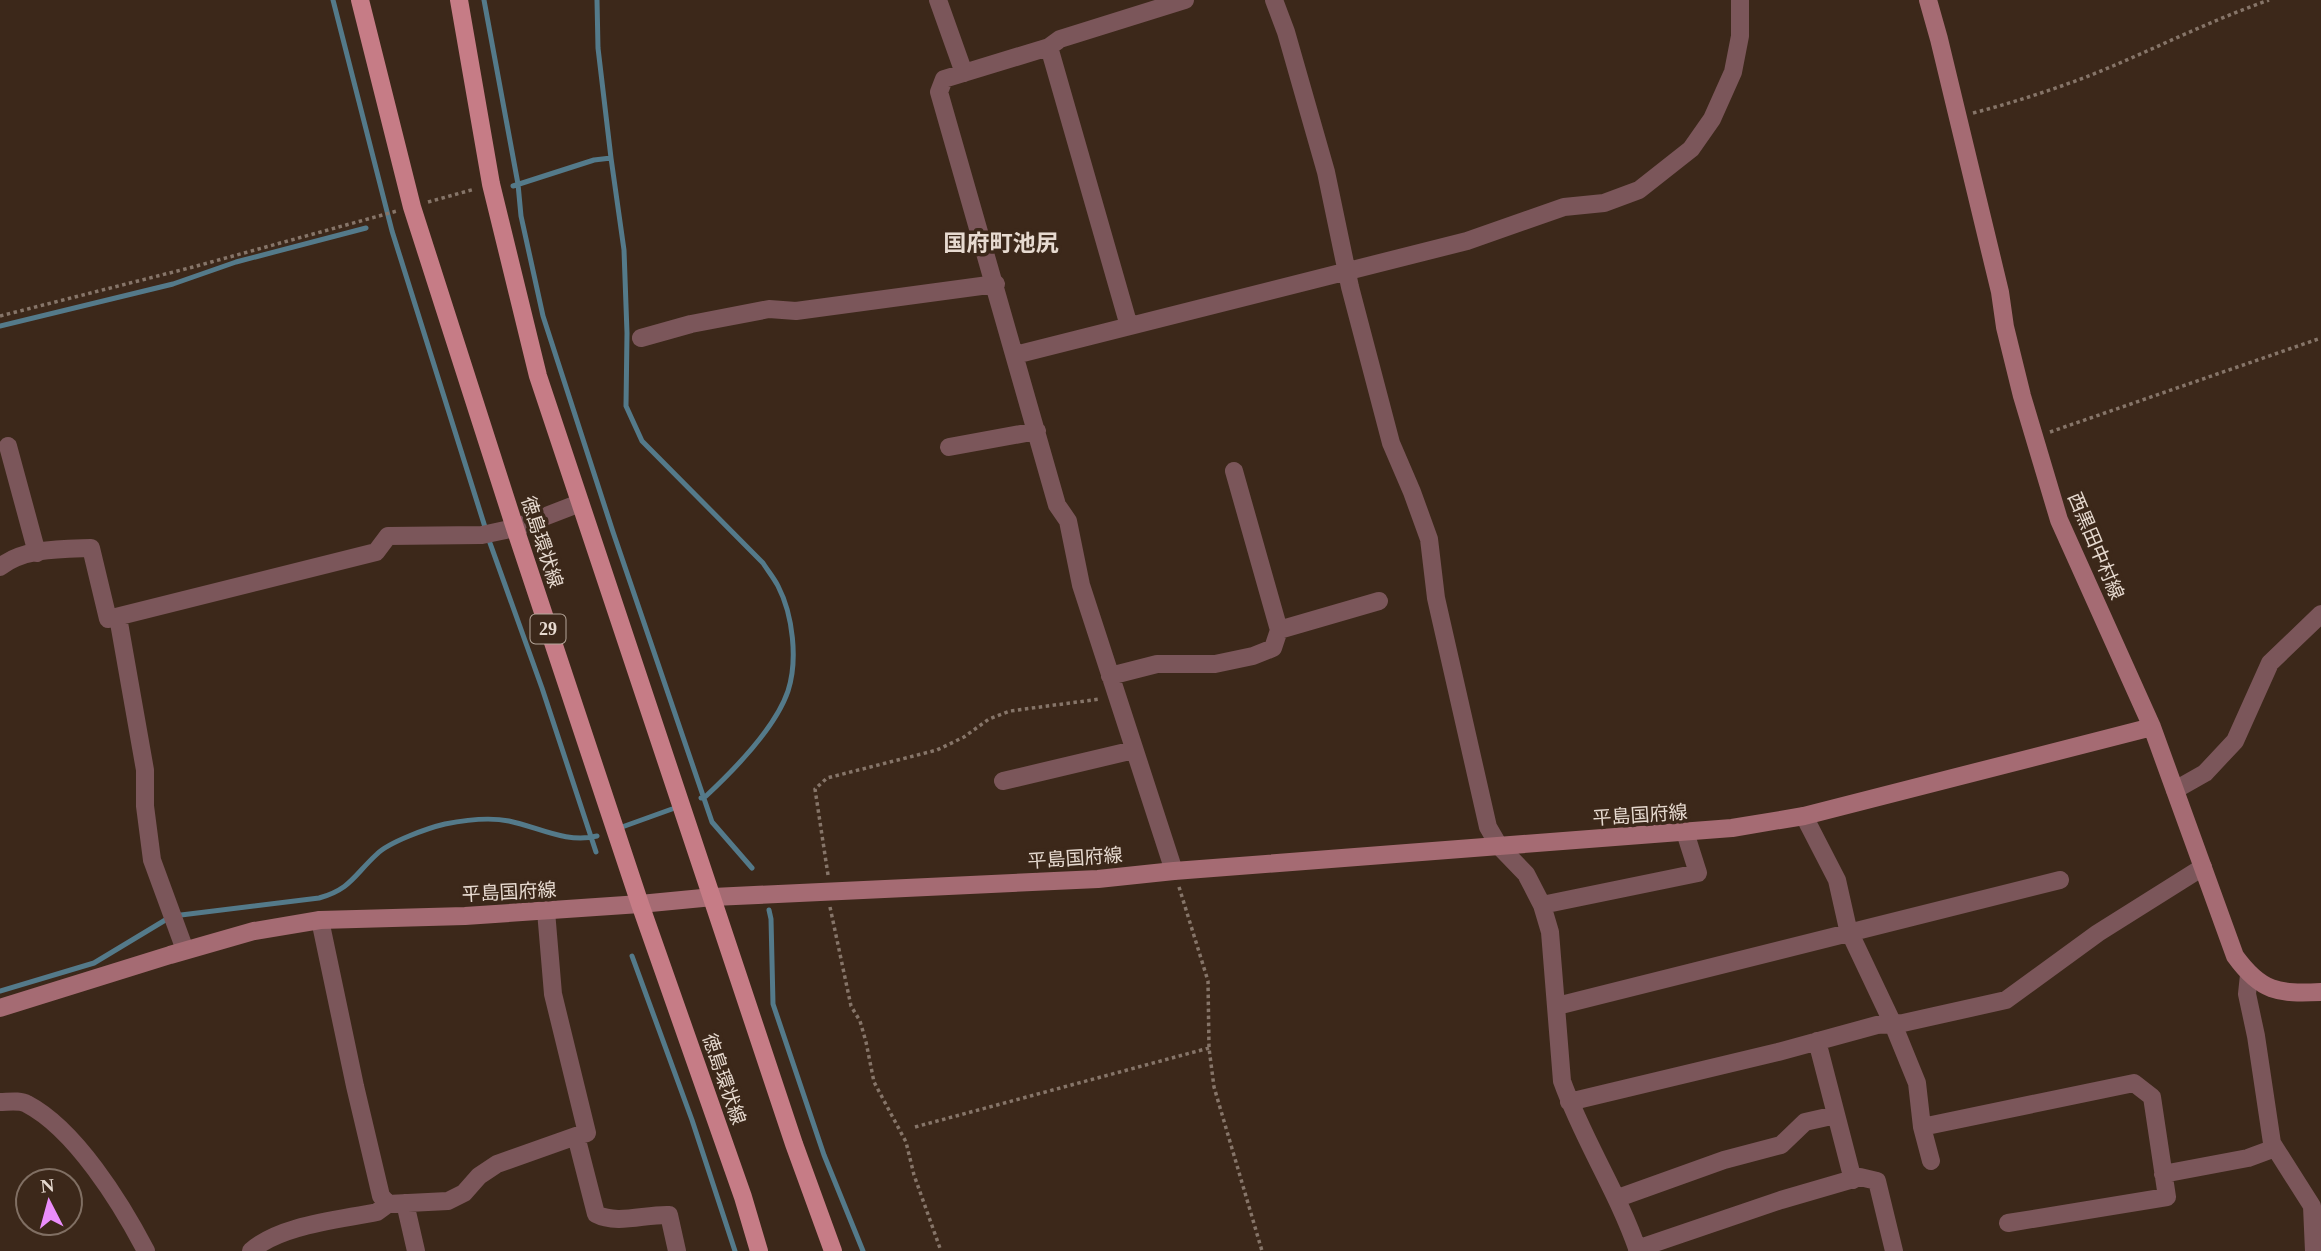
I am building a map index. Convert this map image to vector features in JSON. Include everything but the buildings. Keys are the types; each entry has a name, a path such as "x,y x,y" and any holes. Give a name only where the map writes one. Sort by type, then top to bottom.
{"main road":[{"name":"徳島環状線","path":"360,0 412,207 640,904 743,1197 759,1251"},
{"path":"459,0 491,184 526,336 794,1143 833,1251"},
{"name":"西黒田中村線","path":"1928,0 2000,292 2005,327 2059,520 2152,727 2235,956 2249,975"},
{"name":"平島国府線","path":"0,1008 254,931 320,920 465,916 713,897 1098,879 1732,828 1804,816 2152,727"},
{"path":"2249,975 2269,989 2321,992"}],"street":[{"path":"938,0 964,73"},
{"path":"1174,871 1081,585 1068,521 1057,505 939,92 944,79 1049,47 1060,39 1163,3 1185,0"},
{"path":"1274,0 1326,172 1347,271 1391,443 1429,538 1436,598 1488,827 1499,846 1526,874 1542,905 1550,932 1562,1081 1569,1102 1618,1198 1637,1250 1781,1200 1860,1177 1877,1181 1894,1251"},
{"path":"1015,355 1467,241 1564,207 1604,203 1639,190 1691,149 1712,119 1733,72 1740,36 1740,0"},
{"path":"1049,47 1129,326"},
{"path":"641,338 691,324 769,309 796,311 996,284"},
{"path":"949,447 1037,431"},
{"path":"8,446 37,553"},
{"path":"1110,676 1157,664 1215,664 1254,656 1273,648 1279,630 1234,471"},
{"path":"0,567 12,558 61,549 91,548 108,620 376,552 387,536 488,533 515,527 580,503"},
{"path":"1279,630 1379,601"},
{"path":"2175,790 2205,774 2235,741 2270,663 2321,614"},
{"path":"118,617 145,770 145,806 152,860 185,950"},
{"path":"1003,781 1134,750"},
{"path":"1028,776 1033,794"},
{"path":"1804,816 1837,880 1851,933 1917,1083 1922,1128 1931,1161"},
{"path":"1542,905 1698,873 1685,832"},
{"path":"1569,1102 1877,1025 2006,1000 2098,933 2203,867"},
{"path":"1557,1006 2060,880"},
{"path":"251,1251 260,1243 285,1232 377,1212 397,1203 448,1201 464,1193 478,1176 497,1164 587,1133 553,994 545,911"},
{"path":"320,920 381,1196 397,1203 416,1251"},
{"path":"2249,975 2246,994 2256,1036 2272,1143 2312,1206 2314,1251"},
{"path":"1817,1041 1853,1180"},
{"path":"1922,1128 2134,1083 2152,1097 2167,1197 2008,1223"},
{"path":"0,1102 25,1102 55,1124 86,1156 133,1226 146,1251"},
{"path":"1618,1198 1724,1160 1781,1145 1805,1122 1836,1115"},
{"path":"576,1136 596,1213 608,1220 652,1214 668,1215 677,1251"},
{"path":"2164,1174 2248,1158 2275,1148"}],"path":[{"path":"1958,117 2015,102 2087,76 2231,13 2269,0"},
{"path":"0,316 205,264 491,184"},
{"path":"2034,437 2321,338"},
{"path":"941,1251 914,1175 906,1142 874,1082 866,1042 848,993 830,907 831,892 815,789 827,779 937,750 964,737 989,719 1010,711 1094,701 1116,694"},
{"path":"1174,871 1208,981 1209,1048 1214,1087 1262,1251"},
{"path":"915,1127 1209,1048"}],"waterway":[{"path":"333,0 392,231 490,543 542,688 596,852"},
{"path":"484,0 518,184 521,216 543,316 712,822 752,868"},
{"path":"513,186 594,160 611,158 598,48 597,0"},
{"path":"611,158 624,250 626,406 642,441 763,563 783,598 792,638 791,679 774,720 741,762 701,798"},
{"path":"0,326 173,284 236,262 366,228"},
{"path":"622,827 672,809"},
{"path":"0,991 94,963 167,919 319,898 330,894 345,886 383,849 409,836 445,824 501,820 575,838 597,836"},
{"path":"769,910 773,1004 824,1155 863,1251"},
{"path":"632,956 692,1120 735,1251"}],"district":[{"name":"国府町池尻","path":"1001,243"}]}
